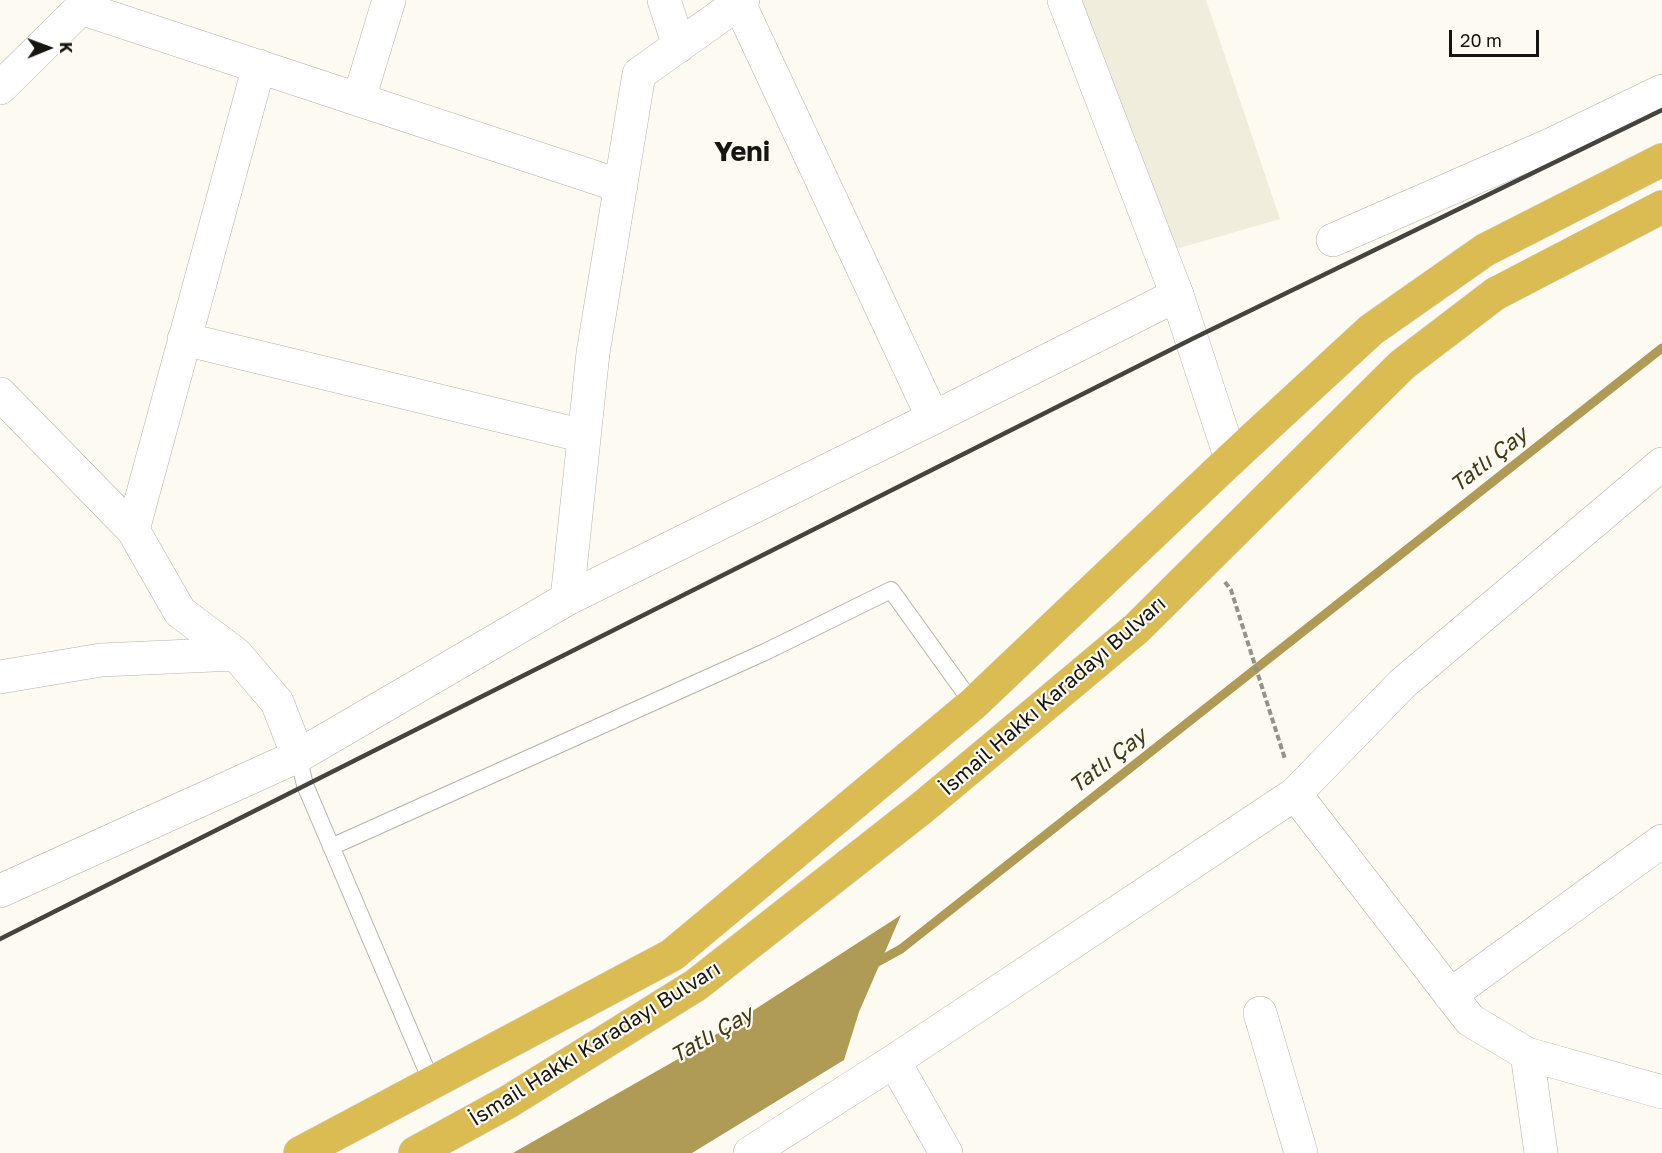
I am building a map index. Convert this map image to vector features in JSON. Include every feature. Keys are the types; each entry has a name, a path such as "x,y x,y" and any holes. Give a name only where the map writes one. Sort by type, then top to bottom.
{"highway":[{"path":"300,1153 672,955 973,704 1231,459 1371,330 1485,250 1662,160"},
{"name":"İsmail Hakkı Karadayı Bulvarı","path":"414,1153 508,1102 696,985 923,807 1137,628 1402,364 1495,294 1662,207"}],"street":[{"path":"359,99 389,0"},
{"path":"664,0 680,46"},
{"path":"1064,0 1177,295 1231,459"},
{"path":"567,599 593,353 639,74 741,2 933,418"},
{"path":"0,88 81,4 259,66 621,186"},
{"path":"133,530 259,66"},
{"path":"1334,240 1550,146 1662,91"},
{"path":"0,891 298,756 567,599 1177,295"},
{"path":"184,339 584,436"},
{"path":"0,394 133,530 180,612 236,654 277,702 298,756"},
{"path":"750,1153 894,1061 1291,780 1662,464"},
{"path":"0,677 100,660 236,654"},
{"path":"1291,780 1470,1020 1527,1054 1662,1092"},
{"path":"1450,995 1662,842"},
{"path":"1260,1014 1301,1153"},
{"path":"1527,1054 1541,1153"},
{"path":"894,1061 946,1153"}],"lane":[{"path":"331,847 765,652 891,590 973,704"},
{"path":"298,756 305,785 432,1083"}],"path":[{"path":"1231,590 1291,780"}],"shaded area":[{"path":"1077,0 1206,0 1280,219 1176,249"},
{"path":"901,915 859,1012 844,1060 692,1153 513,1153 678,1059"}],"waterway":[{"name":"Tatlı Çay","path":"872,965 901,949 1662,348"}],"railway":[{"path":"0,939 1192,339 1662,110"}],"district":[{"name":"Yeni","path":"742,152"}]}
